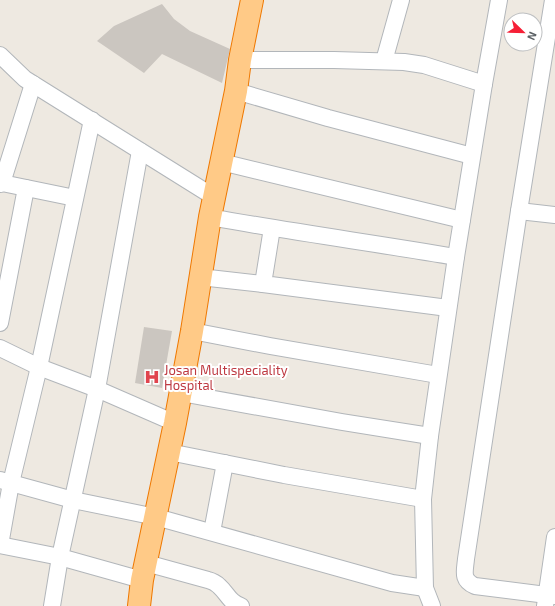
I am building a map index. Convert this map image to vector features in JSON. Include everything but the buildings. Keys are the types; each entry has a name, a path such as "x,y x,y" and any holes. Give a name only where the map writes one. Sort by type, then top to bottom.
{"highway":[{"path":"139,606 144,572 181,393 212,207 236,91 240,60 252,0"}],"street":[{"path":"384,61 401,0"},
{"path":"552,0 466,559 464,574 466,579 469,584 475,586 549,599 555,537"},
{"path":"432,606 425,588 423,499 438,375 497,1"},
{"path":"0,55 25,79 140,151 212,207 272,228 456,257"},
{"path":"240,60 384,61 415,63 484,84"},
{"path":"33,84 1,184 75,198"},
{"path":"236,91 328,118 472,156"},
{"path":"92,120 39,368 5,482 0,545 144,572 208,580 219,585 231,600 241,606"},
{"path":"52,606 60,557 97,389 140,151"},
{"path":"221,162 462,220"},
{"path":"0,323 26,188"},
{"path":"519,211 555,214"},
{"path":"263,284 272,228"},
{"path":"200,276 448,308"},
{"path":"192,330 270,346 438,375"},
{"path":"0,348 39,368 97,389 175,423"},
{"path":"181,393 430,436"},
{"path":"169,452 284,475 423,499"},
{"path":"212,532 225,463"},
{"path":"5,482 73,500 156,517 392,583 425,588"}],"place":[{"name":"Josan Multispeciality Hospital","path":"152,377"}]}
